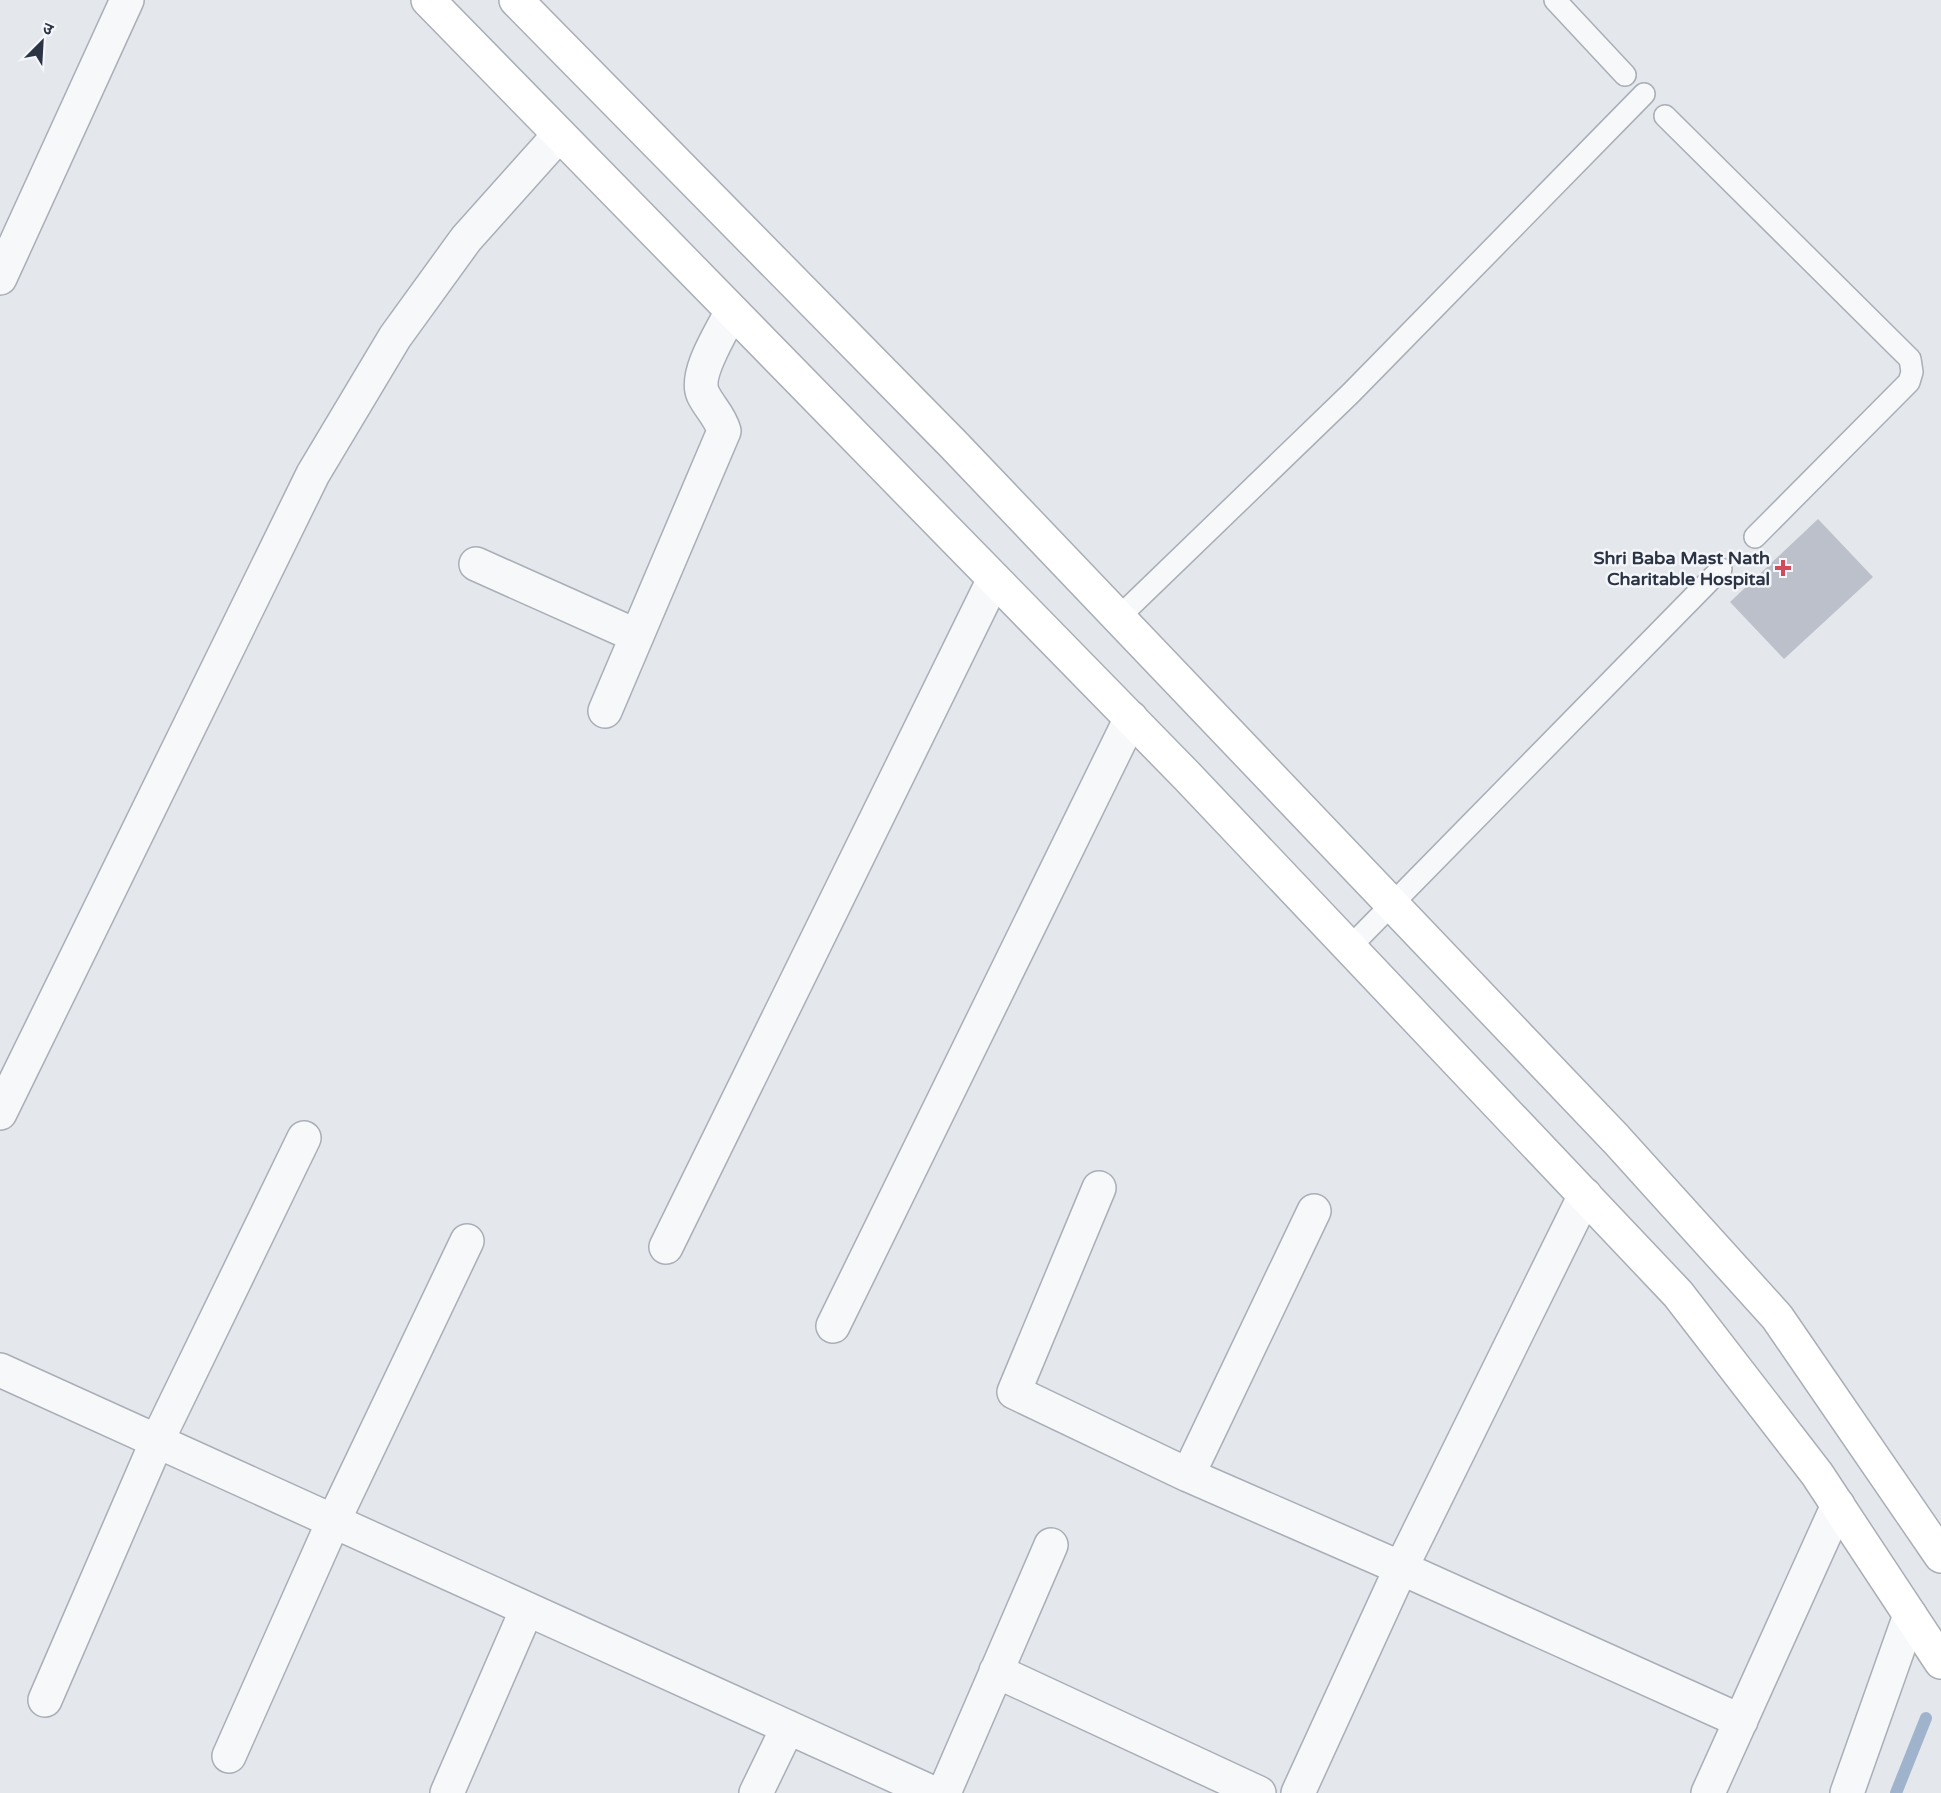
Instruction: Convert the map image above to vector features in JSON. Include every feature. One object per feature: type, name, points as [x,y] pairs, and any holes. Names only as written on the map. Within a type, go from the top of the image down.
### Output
[{"type":"main road","points":[[428,0],[1131,718],[1678,1294],[1817,1474],[1941,1662]]},
{"type":"main road","points":[[516,0],[952,443],[1616,1139],[1777,1317],[1941,1556]]},
{"type":"street","points":[[0,278],[127,0]]},
{"type":"street","points":[[0,1113],[313,474],[395,337],[466,239],[559,135]]},
{"type":"street","points":[[606,711],[723,431],[721,421],[702,393],[699,378],[732,311]]},
{"type":"street","points":[[476,564],[637,636]]},
{"type":"street","points":[[666,1247],[994,579]]},
{"type":"street","points":[[833,1326],[1131,718]]},
{"type":"street","points":[[45,1700],[156,1441],[304,1138]]},
{"type":"street","points":[[1099,1188],[1014,1392],[1188,1475],[1741,1721]]},
{"type":"street","points":[[1298,1793],[1401,1568],[1585,1195]]},
{"type":"street","points":[[1188,1475],[1314,1211]]},
{"type":"street","points":[[229,1756],[333,1522],[467,1241]]},
{"type":"street","points":[[0,1370],[933,1793]]},
{"type":"street","points":[[1708,1793],[1838,1505]]},
{"type":"street","points":[[944,1793],[1051,1545]]},
{"type":"street","points":[[447,1793],[527,1609]]},
{"type":"street","points":[[1847,1793],[1910,1615]]},
{"type":"street","points":[[996,1671],[1259,1793]]},
{"type":"street","points":[[756,1793],[788,1728]]},
{"type":"lane","points":[[1555,0],[1625,75]]},
{"type":"lane","points":[[1118,618],[1351,393],[1644,94]]},
{"type":"lane","points":[[1665,116],[1910,359],[1912,372],[1909,382],[1755,537]]},
{"type":"lane","points":[[1350,948],[1721,569]]},
{"type":"building","points":[[1818,519],[1873,577],[1784,659],[1730,602]]},
{"type":"waterway","points":[[1896,1793],[1926,1718]]},
{"type":"place","name":"Shri Baba Mast Nath Charitable Hospital","points":[[1783,568]]}]
